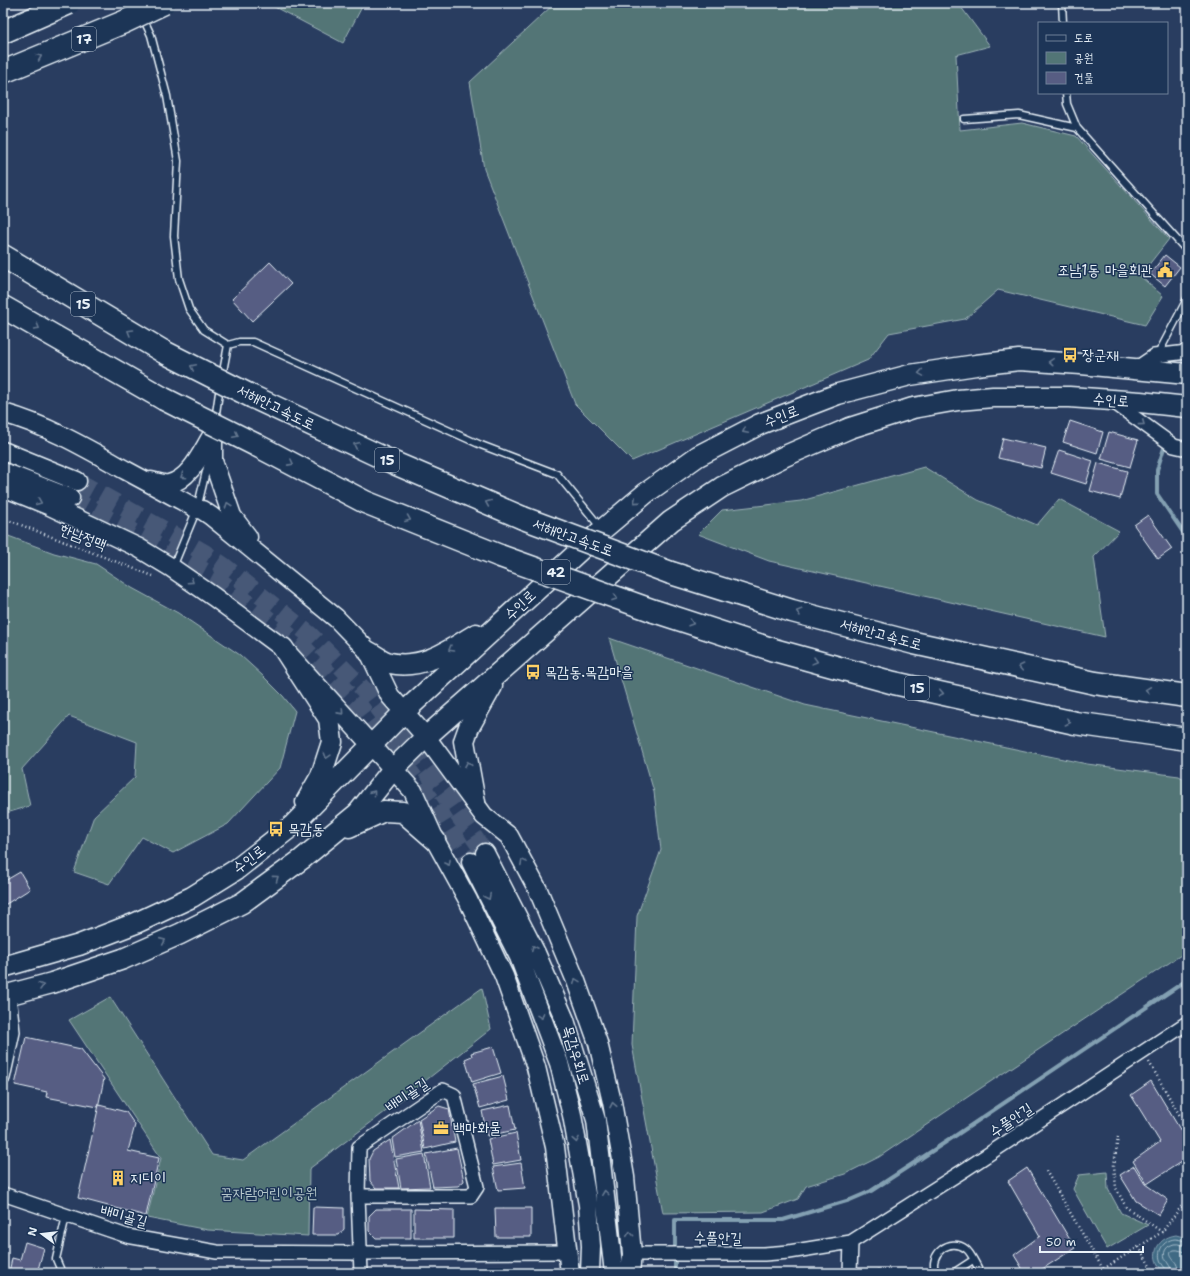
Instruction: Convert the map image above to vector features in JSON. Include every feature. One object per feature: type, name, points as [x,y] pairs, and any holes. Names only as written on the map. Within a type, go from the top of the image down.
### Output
[{"type":"highway","points":[[3,32],[68,3]]},
{"type":"highway","name":"17","points":[[3,72],[124,22],[164,3]]},
{"type":"highway","name":"서해안고속도로","points":[[3,256],[164,352],[253,397],[394,463],[524,518],[671,573],[792,610],[914,643],[1095,683],[1187,696]]},
{"type":"highway","name":"15","points":[[3,307],[164,399],[365,502],[500,556],[654,611],[774,650],[894,683],[1075,723],[1187,739]]},
{"type":"main road","name":"수인로","points":[[3,967],[79,945],[136,923],[192,897],[237,869],[292,826],[404,712],[602,530],[646,493],[698,456],[760,424],[838,394],[910,375],[976,365],[1019,360],[1187,374]]},
{"type":"main road","name":"수인로","points":[[6,995],[52,983],[123,959],[180,934],[242,903],[302,859],[358,813],[393,769],[426,737],[671,521],[722,487],[785,456],[857,426],[913,408],[958,400],[1008,397],[1069,397],[1187,407]]},
{"type":"main road","points":[[3,413],[20,418],[79,444],[197,509],[202,510],[266,560],[336,618],[368,652],[390,696],[426,737],[484,816],[509,836],[538,890],[576,981],[598,1043],[612,1102],[625,1177],[632,1254],[630,1273]]},
{"type":"main road","points":[[141,478],[168,484],[186,475],[193,468],[213,434]]},
{"type":"main road","points":[[213,434],[213,461],[232,516],[266,560]]},
{"type":"main road","points":[[3,451],[77,481]]},
{"type":"main road","points":[[3,472],[70,498]]},
{"type":"main road","points":[[3,488],[50,506],[139,548],[172,568],[214,597],[283,648],[413,791],[435,840],[468,900],[504,976],[536,1067],[555,1147],[570,1273]]},
{"type":"main road","points":[[368,652],[389,663],[412,665],[436,658],[509,615]]},
{"type":"main road","points":[[283,648],[329,719],[332,742],[321,776],[292,826]]},
{"type":"main road","points":[[475,802],[464,741],[469,727],[500,672]]},
{"type":"main road","points":[[330,835],[384,811],[403,812],[435,840]]},
{"type":"main road","name":"목감우회로","points":[[590,1273],[591,1246],[588,1205],[572,1115],[559,1063],[519,957],[478,858],[536,953],[565,1020],[596,1120],[614,1273]]},
{"type":"street","points":[[1135,369],[1154,356],[1187,352]]},
{"type":"street","points":[[1110,400],[1174,446],[1187,449]]},
{"type":"street","points":[[3,1078],[13,1032],[6,995]]},
{"type":"street","name":"수풀안길","points":[[632,1254],[764,1254],[789,1252],[851,1242],[966,1169],[1187,1022]]},
{"type":"street","name":"배미골길","points":[[358,1196],[471,1196],[476,1187],[454,1095],[443,1090],[359,1147],[358,1196],[361,1253]]},
{"type":"street","name":"배미골길","points":[[3,1194],[127,1236],[217,1252],[568,1252]]},
{"type":"street","points":[[850,1273],[851,1242]]},
{"type":"street","points":[[361,1253],[361,1273]]},
{"type":"lane","points":[[136,3],[151,35],[167,96],[178,161],[174,236],[178,279],[189,309],[204,330],[228,345],[239,342],[253,342],[481,445],[557,474],[602,530]]},
{"type":"lane","points":[[1062,3],[1063,22]]},
{"type":"lane","points":[[1066,94],[1067,104],[1077,128],[1187,251]]},
{"type":"lane","points":[[964,119],[1018,115],[1077,128]]},
{"type":"lane","points":[[1157,356],[1187,299]]},
{"type":"lane","points":[[172,568],[197,509],[213,434],[228,345]]},
{"type":"lane","points":[[62,1273],[56,1259],[66,1216]]},
{"type":"lane","points":[[936,1273],[933,1268],[938,1250],[948,1245],[958,1244],[967,1249],[981,1273]]},
{"type":"lane","points":[[953,1273],[973,1260]]},
{"type":"path","name":"한남정맥","points":[[3,518],[156,577]]},
{"type":"path","points":[[1149,1062],[1187,1128]]},
{"type":"path","points":[[1118,1137],[1114,1165],[1116,1188],[1126,1207],[1162,1232]]},
{"type":"path","points":[[1046,1171],[1103,1269]]},
{"type":"path","points":[[1097,1273],[1162,1232],[1187,1199]]},
{"type":"path","points":[[1139,1247],[1154,1273]]},
{"type":"green space","points":[[267,3],[364,3],[343,43]]},
{"type":"green space","points":[[555,3],[958,3],[990,46],[956,55],[960,130],[1022,123],[1076,136],[1169,239],[1140,276],[1163,296],[1145,325],[998,290],[965,319],[889,333],[868,360],[632,461],[575,404],[484,169],[470,82]]},
{"type":"green space","points":[[924,467],[978,500],[1037,525],[1059,499],[1119,531],[1094,557],[1105,637],[769,561],[698,534],[722,510],[801,501]]},
{"type":"green space","points":[[3,534],[54,553],[96,564],[132,588],[178,613],[240,655],[283,696],[295,711],[280,768],[228,824],[173,853],[142,837],[109,884],[74,872],[94,816],[135,777],[137,742],[69,716],[22,769],[30,806],[3,814]]},
{"type":"green space","points":[[609,638],[805,705],[1087,764],[1179,776],[1187,781],[1187,951],[879,1157],[845,1174],[806,1186],[798,1199],[763,1212],[663,1213],[632,1045],[637,916],[661,850],[654,792]]},
{"type":"green space","name":"꿈자람어린이공원","points":[[482,988],[491,1029],[401,1100],[309,1169],[308,1236],[208,1230],[147,1218],[161,1158],[69,1020],[110,997],[212,1155],[243,1160]]},
{"type":"green space","points":[[1107,1172],[1108,1189],[1121,1213],[1148,1225],[1107,1249],[1073,1189],[1079,1175]]},
{"type":"water","points":[[1176,1235],[1187,1238],[1187,1273],[1165,1273],[1157,1262],[1155,1256],[1156,1250],[1163,1240]]},
{"type":"building","name":"조남1동 마을회관","points":[[1165,255],[1180,267],[1165,286],[1150,274]]},
{"type":"building","points":[[270,262],[291,284],[252,321],[232,299]]},
{"type":"building","points":[[1070,421],[1103,432],[1097,453],[1063,442]]},
{"type":"building","points":[[1109,432],[1138,440],[1130,467],[1101,459]]},
{"type":"building","points":[[1003,438],[1046,448],[1041,468],[998,458]]},
{"type":"building","points":[[1059,450],[1093,461],[1086,484],[1051,473]]},
{"type":"building","points":[[1098,463],[1127,471],[1120,499],[1090,491]]},
{"type":"building","points":[[1148,515],[1172,549],[1158,559],[1134,525]]},
{"type":"building","points":[[20,872],[30,889],[3,906],[3,882]]},
{"type":"building","points":[[26,1037],[81,1049],[104,1079],[98,1107],[46,1097],[47,1092],[15,1085]]},
{"type":"building","points":[[493,1047],[501,1073],[472,1082],[465,1059],[472,1056],[471,1053]]},
{"type":"building","points":[[503,1076],[509,1100],[480,1108],[473,1084]]},
{"type":"building","points":[[1151,1081],[1187,1141],[1187,1158],[1147,1184],[1133,1161],[1160,1142],[1131,1095]]},
{"type":"building","name":"지디이","points":[[99,1105],[126,1112],[135,1125],[128,1151],[159,1158],[146,1216],[78,1198]]},
{"type":"building","points":[[510,1105],[515,1130],[487,1136],[482,1111]]},
{"type":"building","points":[[439,1106],[449,1109],[455,1142],[425,1149],[419,1119]]},
{"type":"building","points":[[418,1120],[424,1152],[395,1157],[392,1139]]},
{"type":"building","points":[[516,1133],[521,1160],[493,1165],[488,1139]]},
{"type":"building","points":[[390,1140],[399,1188],[376,1188],[370,1181],[369,1159],[373,1151]]},
{"type":"building","points":[[457,1148],[464,1181],[458,1186],[433,1187],[426,1154]]},
{"type":"building","points":[[424,1154],[430,1187],[401,1188],[396,1159]]},
{"type":"building","points":[[521,1163],[525,1188],[498,1190],[493,1167]]},
{"type":"building","points":[[1134,1166],[1145,1184],[1168,1200],[1159,1215],[1136,1201],[1120,1175]]},
{"type":"building","points":[[1027,1168],[1075,1248],[1036,1273],[1025,1273],[1014,1255],[1040,1236],[1008,1181]]},
{"type":"building","points":[[313,1207],[344,1208],[344,1229],[339,1235],[312,1235]]},
{"type":"building","points":[[495,1208],[531,1208],[531,1237],[496,1237]]},
{"type":"building","points":[[376,1209],[411,1209],[411,1238],[376,1238],[369,1231],[369,1216]]},
{"type":"building","points":[[414,1209],[454,1210],[454,1238],[414,1238]]},
{"type":"building","points":[[25,1242],[44,1248],[37,1273],[9,1273],[12,1258],[20,1260]]},
{"type":"building","points":[[492,1270],[492,1273],[456,1273],[456,1271]]},
{"type":"building","points":[[509,1270],[536,1270],[536,1273],[509,1273]]},
{"type":"building","points":[[817,1270],[821,1273],[793,1273],[793,1271]]},
{"type":"building","points":[[419,1271],[453,1271],[453,1273],[419,1273]]},
{"type":"waterway","points":[[1164,448],[1157,470],[1157,494],[1187,538]]},
{"type":"waterway","points":[[675,1273],[675,1220],[783,1220],[850,1200],[871,1191],[1187,980]]},
{"type":"tunnel","points":[[77,481],[203,552],[225,567],[310,635],[368,694],[443,793],[485,853]]},
{"type":"tunnel","points":[[70,498],[215,577],[301,645],[357,703],[432,801],[471,862]]},
{"type":"place","name":"조남1동 마을회관","points":[[1165,270]]},
{"type":"place","name":"장군재","points":[[1070,355]]},
{"type":"place","name":"목감동.목감마을","points":[[533,672]]},
{"type":"place","name":"목감동","points":[[276,829]]},
{"type":"place","name":"백마화물","points":[[441,1128]]},
{"type":"place","name":"지디이","points":[[118,1178]]}]
